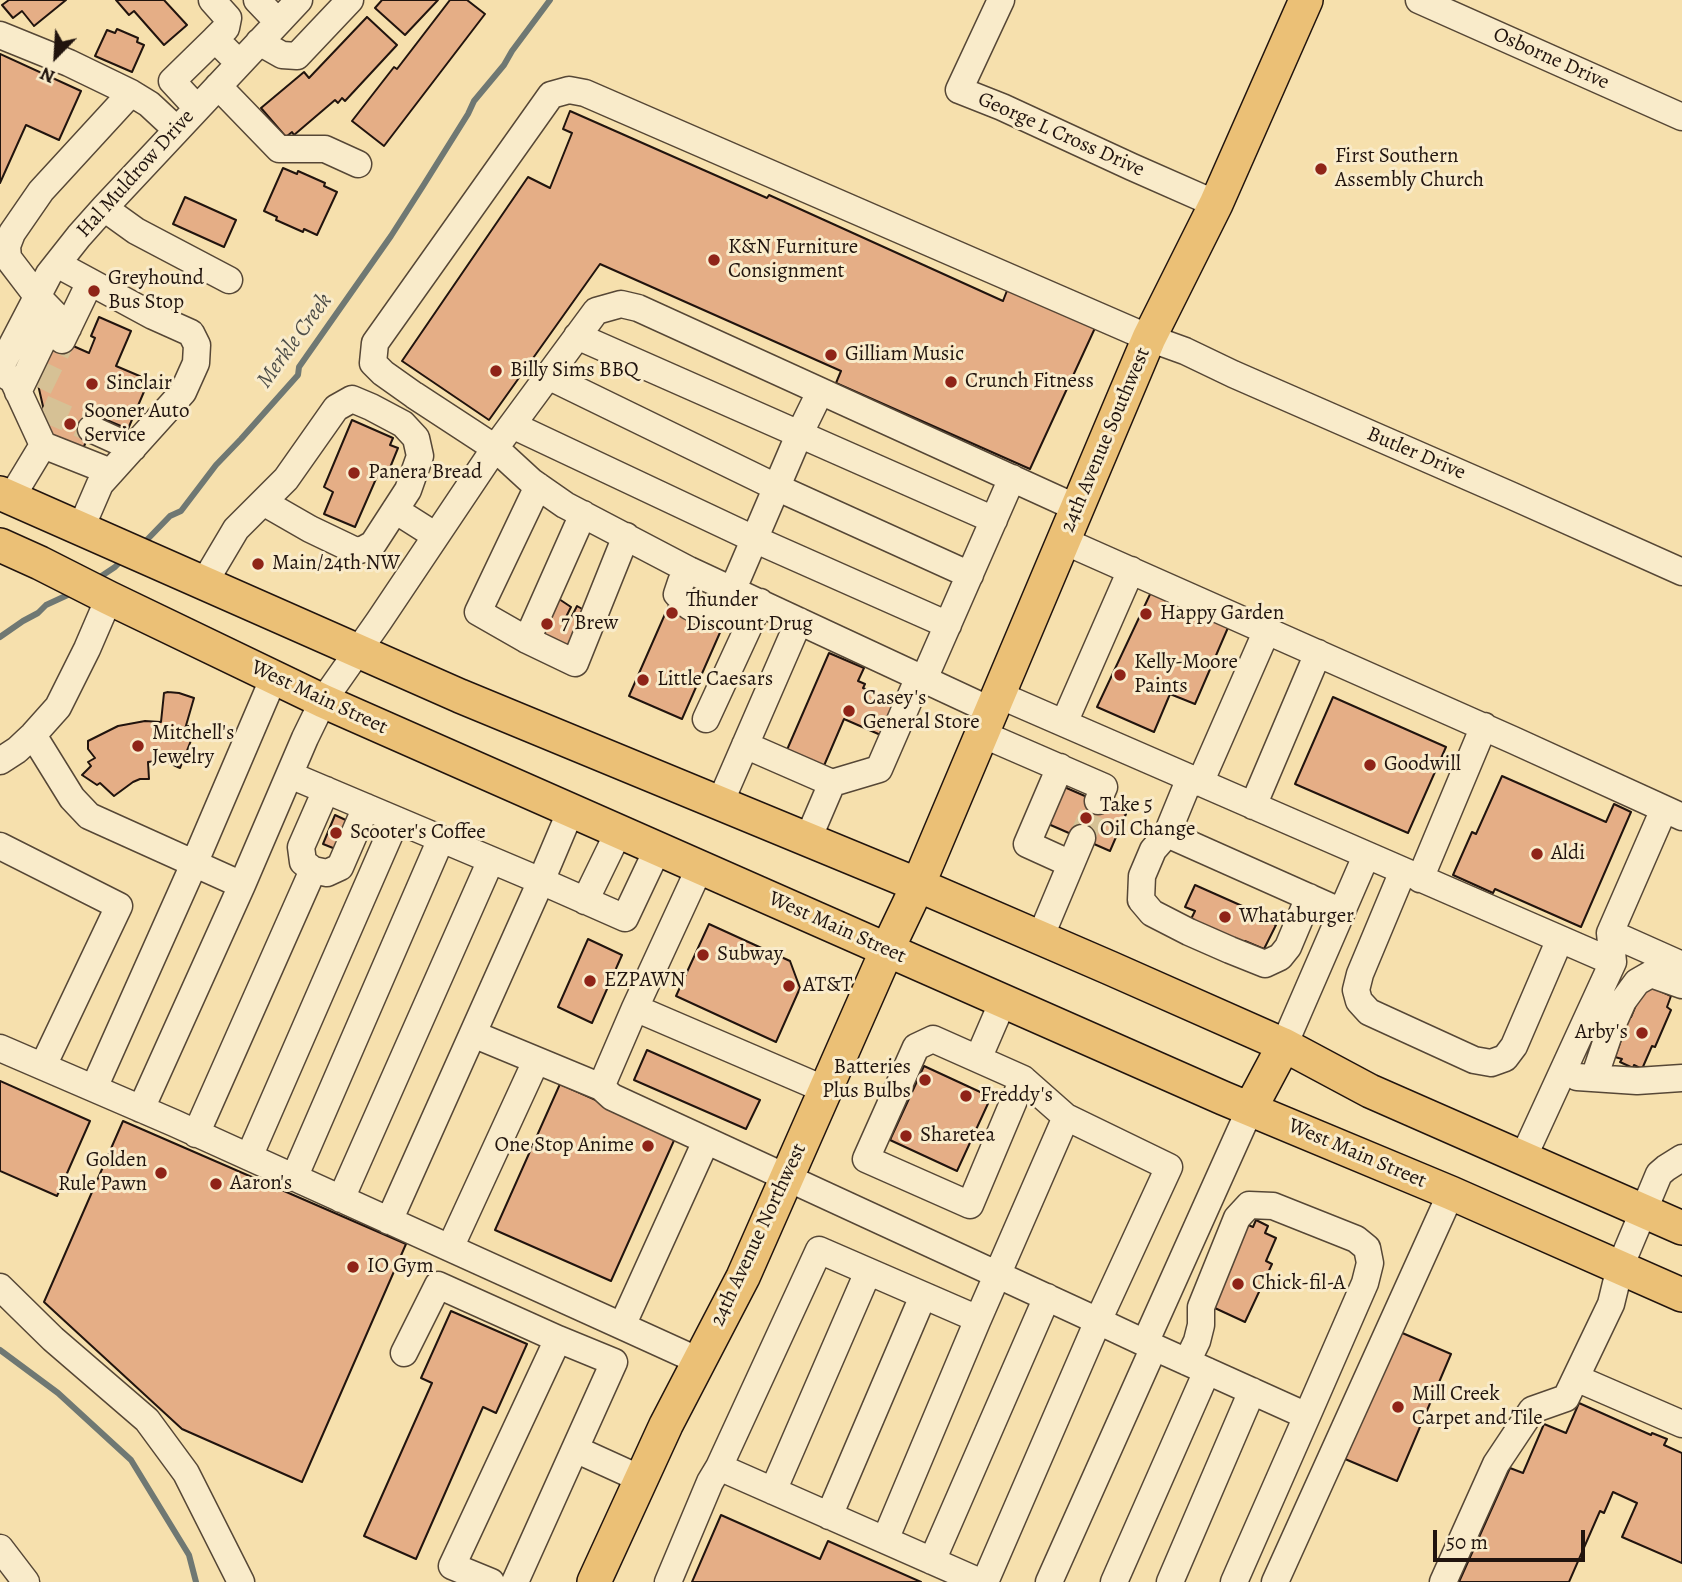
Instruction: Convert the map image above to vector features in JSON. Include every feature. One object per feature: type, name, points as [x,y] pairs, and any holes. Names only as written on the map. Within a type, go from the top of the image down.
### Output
[{"type":"main road","name":"24th Avenue Southwest","points":[[918,885],[1149,338],[1216,204],[1306,0]]},
{"type":"main road","points":[[6,495],[460,696],[1040,938],[1284,1045],[1370,1091],[1682,1228]]},
{"type":"main road","name":"West Main Street","points":[[0,545],[323,701],[1250,1109],[1451,1193],[1682,1295]]},
{"type":"main road","name":"24th Avenue Northwest","points":[[594,1582],[666,1425],[743,1277],[918,885]]},
{"type":"main road","points":[[1250,1109],[1284,1045]]},
{"type":"street","points":[[55,320],[8,258],[7,246],[12,233],[41,191],[140,99],[172,81],[226,28],[228,18],[212,0]]},
{"type":"street","points":[[257,0],[278,22]]},
{"type":"street","name":"Hal Muldrow Drive","points":[[0,370],[55,320],[49,274],[57,264],[104,208],[299,0]]},
{"type":"street","points":[[258,42],[282,55],[297,56],[350,0]]},
{"type":"street","name":"George L Cross Drive","points":[[1002,0],[959,90],[1216,204]]},
{"type":"street","name":"Osborne Drive","points":[[1419,0],[1682,117]]},
{"type":"street","points":[[0,35],[69,63],[140,99],[177,130]]},
{"type":"street","points":[[215,39],[239,63]]},
{"type":"street","points":[[172,81],[197,108]]},
{"type":"street","points":[[218,86],[279,149],[325,149],[358,163]]},
{"type":"street","name":"Butler Drive","points":[[495,448],[383,373],[373,363],[375,344],[551,95],[569,90],[585,93],[1149,338],[1185,351],[1682,572]]},
{"type":"street","points":[[104,208],[136,231],[229,280]]},
{"type":"street","points":[[57,264],[191,334],[197,345],[196,363],[183,392],[100,484],[81,528]]},
{"type":"street","points":[[43,445],[32,400],[55,320],[90,282]]},
{"type":"street","points":[[141,1109],[323,701],[495,448],[596,311],[621,304],[638,308],[1077,508]]},
{"type":"street","points":[[577,336],[994,520]]},
{"type":"street","points":[[0,370],[32,400]]},
{"type":"street","points":[[548,376],[776,487],[970,575]]},
{"type":"street","points":[[733,589],[820,392]]},
{"type":"street","points":[[204,583],[236,529],[263,502],[286,479],[337,408],[352,399],[403,425],[416,438],[420,457],[408,491],[373,544],[364,549],[356,551],[263,502]]},
{"type":"street","points":[[512,425],[754,539],[948,625]]},
{"type":"street","points":[[91,429],[133,448]]},
{"type":"street","points":[[43,445],[111,472]]},
{"type":"street","points":[[6,495],[43,445]]},
{"type":"street","points":[[495,448],[538,486],[565,505],[689,570],[991,713],[1064,723],[1612,962]]},
{"type":"street","points":[[746,745],[832,783],[879,769],[948,625],[1012,478]]},
{"type":"street","points":[[538,486],[478,612],[527,640],[575,663],[626,536]]},
{"type":"street","points":[[395,510],[436,536]]},
{"type":"street","points":[[527,640],[583,514]]},
{"type":"street","points":[[1063,541],[1484,726],[1673,813],[1610,933],[1612,962],[1523,1158]]},
{"type":"street","points":[[1064,723],[1131,570]]},
{"type":"street","points":[[0,761],[33,735],[58,706],[87,649],[104,595]]},
{"type":"street","points":[[706,719],[760,602]]},
{"type":"street","points":[[720,803],[799,621]]},
{"type":"street","points":[[1266,631],[1195,780],[1167,834],[1153,850],[1142,876],[1141,900],[1152,913],[1265,964],[1280,957],[1288,947],[1309,897]]},
{"type":"street","points":[[1253,806],[1318,653]]},
{"type":"street","points":[[94,1088],[274,677]]},
{"type":"street","points":[[991,713],[1021,752],[1104,787],[1098,801]]},
{"type":"street","points":[[1484,726],[1360,974],[1356,990],[1359,1001],[1369,1012],[1474,1060],[1491,1063],[1505,1058],[1514,1046],[1560,939]]},
{"type":"street","points":[[33,735],[72,798],[89,816],[242,885]]},
{"type":"street","points":[[1060,767],[1027,844],[1071,864]]},
{"type":"street","points":[[290,775],[625,918],[658,848]]},
{"type":"street","points":[[808,839],[832,783]]},
{"type":"street","points":[[326,790],[301,847],[303,862],[313,870],[327,873],[340,867],[366,807]]},
{"type":"street","points":[[389,1221],[571,810]]},
{"type":"street","points":[[249,1157],[396,820]]},
{"type":"street","points":[[585,901],[619,831]]},
{"type":"street","points":[[1167,834],[1342,912]]},
{"type":"street","points":[[1040,938],[1082,838]]},
{"type":"street","points":[[294,1178],[441,839]]},
{"type":"street","points":[[0,846],[119,906],[43,1066]]},
{"type":"street","points":[[1284,1045],[1366,856]]},
{"type":"street","points":[[341,1199],[491,860]]},
{"type":"street","points":[[601,1087],[700,867]]},
{"type":"street","points":[[196,1133],[313,870]]},
{"type":"street","points":[[1610,933],[1682,965]]},
{"type":"street","points":[[1594,1078],[1623,1001],[1637,982],[1651,974],[1682,985]]},
{"type":"street","points":[[978,1059],[1003,1001]]},
{"type":"street","points":[[635,1008],[825,1090]]},
{"type":"street","points":[[472,1034],[601,1087],[612,1097],[1149,1345],[1252,1391],[1310,1409]]},
{"type":"street","points":[[985,1582],[1098,1321],[1169,1167],[1066,1117],[1023,1079],[933,1039],[916,1047],[866,1159],[970,1205],[1023,1079]]},
{"type":"street","points":[[0,1048],[196,1133],[699,1361]]},
{"type":"street","points":[[450,1248],[536,1060]]},
{"type":"street","points":[[1561,1076],[1637,1081],[1681,1077]]},
{"type":"street","points":[[1049,1582],[1250,1109]]},
{"type":"street","points":[[886,1541],[1066,1117]]},
{"type":"street","points":[[622,1326],[706,1141]]},
{"type":"street","points":[[1443,1582],[1496,1464],[1532,1410],[1566,1398],[1611,1304],[1620,1267],[1659,1174],[1682,1158]]},
{"type":"street","points":[[1275,1582],[1451,1193]]},
{"type":"street","points":[[1114,1582],[1197,1366],[1201,1307],[1237,1218],[1249,1205],[1273,1206],[1356,1240],[1367,1248],[1370,1263],[1365,1283],[1234,1582]]},
{"type":"street","points":[[668,1582],[710,1482],[819,1250],[978,1319]]},
{"type":"street","points":[[773,1491],[868,1272]]},
{"type":"street","points":[[404,1353],[438,1285],[614,1362],[515,1582]]},
{"type":"street","points":[[0,1287],[53,1339],[147,1420],[186,1473],[241,1582]]},
{"type":"street","points":[[829,1516],[923,1296]]},
{"type":"street","points":[[932,1561],[1047,1297]]},
{"type":"street","points":[[491,1582],[452,1566],[558,1339]]},
{"type":"street","points":[[1576,1378],[1682,1424]]},
{"type":"street","points":[[1170,1582],[1252,1391]]},
{"type":"street","points":[[575,1449],[641,1479]]},
{"type":"street","points":[[719,1467],[979,1582]]},
{"type":"street","points":[[1257,1530],[1291,1545]]},
{"type":"street","points":[[0,1548],[26,1582]]},
{"type":"building","points":[[9,0],[66,0],[34,26],[22,11],[13,18],[2,5]]},
{"type":"building","points":[[116,0],[164,0],[187,25],[164,45],[134,11],[129,15]]},
{"type":"building","points":[[382,0],[438,0],[405,35],[375,8]]},
{"type":"building","points":[[450,0],[467,0],[485,14],[384,146],[352,121],[394,67],[397,69]]},
{"type":"building","points":[[367,17],[397,45],[345,101],[342,98],[338,103],[335,100],[294,135],[292,132],[286,137],[261,108],[304,72],[309,78]]},
{"type":"building","points":[[117,29],[138,38],[137,42],[144,45],[132,72],[95,56],[107,30],[115,33]]},
{"type":"building","points":[[0,54],[81,91],[59,140],[26,125],[0,183]]},
{"type":"building","points":[[570,111],[767,198],[769,195],[1003,301],[1008,288],[1095,328],[1030,469],[836,383],[841,371],[600,264],[489,420],[402,361],[528,177],[550,188],[572,133],[563,129]]},
{"type":"building","points":[[283,168],[297,174],[298,171],[325,183],[324,186],[337,192],[317,235],[276,220],[277,217],[264,211]]},
{"type":"building","points":[[185,197],[236,220],[224,247],[173,224]]},
{"type":"building","name":"Sinclair","points":[[99,317],[131,331],[116,366],[149,380],[128,429],[97,416],[82,451],[50,437],[34,367],[62,341],[89,353],[95,338],[91,336]]},
{"type":"building","name":"Panera Bread","points":[[352,420],[393,438],[390,445],[398,448],[387,475],[379,472],[355,527],[324,514],[333,492],[324,487]]},
{"type":"building","points":[[1153,588],[1230,623],[1195,704],[1170,694],[1154,732],[1097,707]]},
{"type":"building","name":"7 Brew","points":[[559,599],[571,607],[563,623],[567,626],[577,606],[584,610],[569,647],[526,628],[537,603],[554,611]]},
{"type":"building","points":[[669,605],[722,628],[682,719],[629,696]]},
{"type":"building","name":"Casey's General Store","points":[[829,653],[864,668],[858,681],[865,684],[863,688],[897,703],[883,736],[844,719],[820,775],[783,759]]},
{"type":"building","name":"Mitchell's Jewelry","points":[[164,693],[194,698],[185,729],[191,727],[194,733],[180,768],[169,763],[148,762],[149,779],[133,782],[114,796],[100,783],[97,785],[82,775],[91,766],[88,762],[95,758],[88,749],[88,741],[118,726],[145,721],[161,722]]},
{"type":"building","name":"Goodwill","points":[[1333,697],[1446,747],[1408,833],[1295,784]]},
{"type":"building","name":"Aldi","points":[[1502,776],[1606,822],[1614,804],[1631,812],[1581,927],[1495,889],[1493,893],[1453,875],[1472,832],[1476,834]]},
{"type":"building","name":"Take 5 Oil Change","points":[[1062,786],[1126,814],[1110,851],[1046,823]]},
{"type":"building","name":"Scooter's Coffee","points":[[335,815],[350,822],[338,850],[323,844]]},
{"type":"building","name":"Whataburger","points":[[1195,885],[1249,909],[1248,913],[1276,925],[1264,949],[1245,941],[1244,945],[1190,921],[1195,911],[1185,907]]},
{"type":"building","points":[[709,924],[790,961],[800,988],[776,1042],[676,996]]},
{"type":"building","name":"EZPAWN","points":[[588,939],[622,955],[592,1023],[558,1007]]},
{"type":"building","name":"Arby's","points":[[1647,985],[1671,996],[1667,1007],[1671,1010],[1642,1069],[1634,1065],[1633,1068],[1615,1057],[1626,1026],[1626,1015],[1631,1017]]},
{"type":"building","points":[[647,1050],[760,1100],[746,1129],[634,1080]]},
{"type":"building","points":[[924,1066],[991,1097],[957,1171],[890,1140]]},
{"type":"building","points":[[0,1081],[90,1121],[57,1196],[0,1171]]},
{"type":"building","points":[[560,1084],[676,1136],[611,1281],[495,1230]]},
{"type":"building","points":[[123,1121],[406,1244],[302,1482],[182,1429],[44,1302]]},
{"type":"building","name":"Chick-fil-A","points":[[1256,1220],[1268,1226],[1265,1233],[1276,1238],[1266,1261],[1272,1264],[1245,1322],[1204,1303],[1241,1222],[1253,1227]]},
{"type":"building","points":[[451,1311],[527,1344],[496,1413],[483,1407],[416,1559],[364,1536],[432,1383],[421,1378]]},
{"type":"building","name":"Mill Creek Carpet and Tile","points":[[1400,1332],[1451,1354],[1397,1481],[1345,1459]]},
{"type":"building","points":[[1579,1403],[1651,1435],[1652,1433],[1667,1439],[1664,1445],[1682,1453],[1682,1563],[1622,1537],[1637,1503],[1613,1492],[1604,1513],[1600,1511],[1569,1582],[1459,1582],[1510,1468],[1523,1473],[1544,1424],[1566,1433]]},
{"type":"building","points":[[721,1515],[820,1559],[828,1541],[921,1582],[692,1582]]},
{"type":"waterway","name":"Merkle Creek","points":[[141,546],[170,516],[181,511],[216,465],[298,375],[299,367],[391,236],[474,101],[504,65],[550,0]]},
{"type":"waterway","name":"Merkle Creek","points":[[97,579],[124,558]]},
{"type":"waterway","name":"Merkle Creek","points":[[0,637],[46,605],[72,593]]},
{"type":"waterway","points":[[0,1350],[58,1393],[131,1460],[189,1555],[196,1582]]},
{"type":"tunnel","points":[[39,388],[62,341]]},
{"type":"tunnel","points":[[43,408],[91,429]]},
{"type":"tunnel","points":[[1082,838],[1098,801]]},
{"type":"place","name":"First Southern Assembly Church","points":[[1321,169]]},
{"type":"place","name":"K&N Furniture Consignment","points":[[714,260]]},
{"type":"place","name":"Greyhound Bus Stop","points":[[94,291]]},
{"type":"place","name":"Gilliam Music","points":[[831,355]]},
{"type":"place","name":"Billy Sims BBQ","points":[[496,371]]},
{"type":"place","name":"Crunch Fitness","points":[[951,382]]},
{"type":"place","name":"Sinclair","points":[[92,384]]},
{"type":"place","name":"Sooner Auto Service","points":[[70,424]]},
{"type":"place","name":"Panera Bread","points":[[354,473]]},
{"type":"place","name":"Main/24th NW","points":[[258,564]]},
{"type":"place","name":"Thunder Discount Drug","points":[[672,613]]},
{"type":"place","name":"Happy Garden","points":[[1146,614]]},
{"type":"place","name":"7 Brew","points":[[547,624]]},
{"type":"place","name":"Kelly-Moore Paints","points":[[1120,675]]},
{"type":"place","name":"Little Caesars","points":[[643,680]]},
{"type":"place","name":"Casey's General Store","points":[[849,711]]},
{"type":"place","name":"Mitchell's Jewelry","points":[[138,746]]},
{"type":"place","name":"Goodwill","points":[[1370,765]]},
{"type":"place","name":"Take 5 Oil Change","points":[[1086,818]]},
{"type":"place","name":"Scooter's Coffee","points":[[336,833]]},
{"type":"place","name":"Aldi","points":[[1537,854]]},
{"type":"place","name":"Whataburger","points":[[1225,917]]},
{"type":"place","name":"Subway","points":[[703,955]]},
{"type":"place","name":"EZPAWN","points":[[590,981]]},
{"type":"place","name":"AT&T","points":[[789,986]]},
{"type":"place","name":"Arby's","points":[[1642,1033]]},
{"type":"place","name":"Batteries Plus Bulbs","points":[[925,1080]]},
{"type":"place","name":"Freddy's","points":[[966,1096]]},
{"type":"place","name":"Sharetea","points":[[906,1136]]},
{"type":"place","name":"One Stop Anime","points":[[648,1146]]},
{"type":"place","name":"Golden Rule Pawn","points":[[161,1173]]},
{"type":"place","name":"Aaron's","points":[[216,1184]]},
{"type":"place","name":"IO Gym","points":[[353,1267]]},
{"type":"place","name":"Chick-fil-A","points":[[1238,1284]]},
{"type":"place","name":"Mill Creek Carpet and Tile","points":[[1398,1407]]}]
